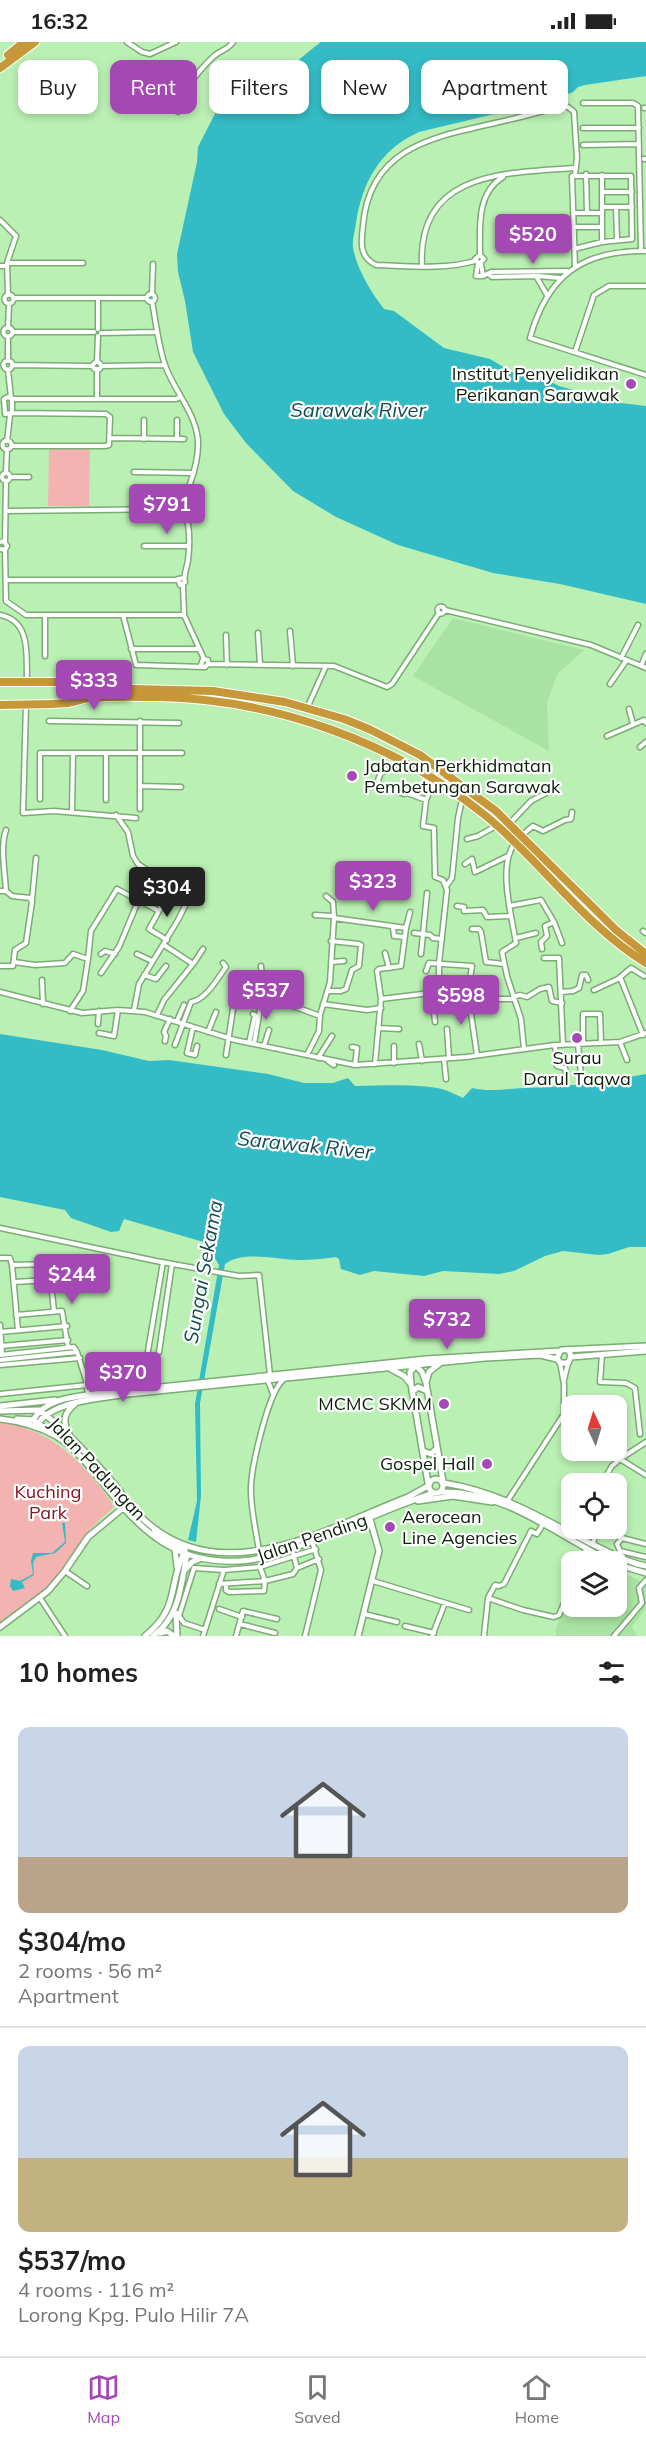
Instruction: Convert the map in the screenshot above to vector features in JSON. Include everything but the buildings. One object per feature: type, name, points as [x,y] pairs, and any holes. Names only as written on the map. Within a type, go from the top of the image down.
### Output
[{"type":"highway","points":[[0,62],[23,42]]},
{"type":"highway","points":[[0,68],[35,42]]},
{"type":"highway","points":[[0,682],[66,682],[95,688],[190,688],[248,695],[344,719],[420,755],[467,789],[509,823],[616,930],[646,954]]},
{"type":"highway","points":[[0,705],[69,703],[87,698],[160,697],[212,700],[316,725],[372,747],[403,761],[434,780],[497,826],[611,939],[646,963]]},
{"type":"highway","points":[[372,747],[379,740],[377,733]]},
{"type":"main road","points":[[36,1421],[45,1414],[88,1395],[443,1362],[540,1355],[559,1361],[569,1357],[646,1346]]},
{"type":"main road","points":[[269,1378],[283,1380],[295,1376],[381,1364],[453,1358],[560,1351],[569,1357],[646,1351]]},
{"type":"main road","points":[[559,1361],[560,1351]]},
{"type":"main road","points":[[453,1358],[423,1361],[411,1372],[412,1392],[428,1485],[434,1493],[477,1495],[518,1510],[590,1551]]},
{"type":"main road","points":[[426,1383],[429,1372],[443,1362]]},
{"type":"main road","points":[[381,1364],[409,1363],[416,1365],[423,1372],[445,1487],[440,1492]]},
{"type":"main road","points":[[390,1368],[404,1376],[411,1384]]},
{"type":"main road","points":[[36,1421],[39,1410],[47,1404],[194,1385]]},
{"type":"main road","points":[[412,1392],[418,1387],[427,1391]]},
{"type":"main road","points":[[0,1406],[75,1401]]},
{"type":"main road","points":[[71,1437],[64,1421],[66,1413],[75,1401]]},
{"type":"main road","name":"Jalan Padungan","points":[[0,1411],[39,1410],[45,1414],[71,1437],[138,1514],[154,1529],[186,1551]]},
{"type":"main road","points":[[2,1419],[36,1421],[57,1437]]},
{"type":"main road","name":"Jalan Padungan","points":[[2,1419],[57,1437],[94,1472],[123,1509],[146,1533],[175,1549],[186,1551]]},
{"type":"main road","points":[[423,1450],[431,1454],[437,1449]]},
{"type":"main road","points":[[428,1485],[434,1480],[486,1492],[508,1500],[611,1551]]},
{"type":"main road","name":"Jalan Pending","points":[[186,1551],[197,1549],[231,1554],[259,1552],[309,1537],[408,1497],[428,1485]]},
{"type":"main road","points":[[0,1627],[40,1598],[65,1571],[88,1537],[123,1509],[125,1505],[120,1499],[120,1491]]},
{"type":"main road","name":"Jalan Pending","points":[[186,1551],[203,1558],[242,1561],[267,1557],[434,1493]]},
{"type":"main road","points":[[410,1502],[453,1496],[496,1503]]},
{"type":"main road","points":[[358,1636],[373,1581],[379,1548],[370,1519]]},
{"type":"main road","points":[[175,1549],[181,1574]]},
{"type":"main road","points":[[176,1636],[177,1605],[186,1551]]},
{"type":"main road","points":[[145,1636],[164,1622],[181,1574],[189,1564],[203,1558]]},
{"type":"main road","points":[[627,1558],[646,1566]]},
{"type":"main road","points":[[627,1567],[646,1573]]},
{"type":"main road","points":[[153,1636],[177,1605]]},
{"type":"main road","points":[[164,1622],[176,1636]]},
{"type":"main road","points":[[153,1636],[167,1631],[176,1636]]},
{"type":"street","points":[[127,42],[142,52],[150,54],[176,42]]},
{"type":"street","points":[[197,74],[217,53],[230,47],[233,42]]},
{"type":"street","points":[[583,103],[637,104],[640,222],[643,231],[643,251],[606,254],[568,271],[547,295],[534,321],[530,338],[646,375]]},
{"type":"street","points":[[478,263],[457,266],[422,266],[376,265],[367,261],[363,253],[363,216],[368,200],[380,177],[399,156],[430,138],[562,106],[574,112],[577,158],[574,168],[575,175],[572,176],[575,267]]},
{"type":"street","points":[[583,128],[639,128]]},
{"type":"street","points":[[583,145],[639,144]]},
{"type":"street","points":[[422,266],[424,231],[435,207],[457,189],[471,183],[507,175],[574,168]]},
{"type":"street","points":[[586,174],[587,213]]},
{"type":"street","points":[[602,174],[602,242]]},
{"type":"street","points":[[507,175],[497,181],[484,199],[480,255],[476,257],[478,263],[486,275],[492,277],[561,278]]},
{"type":"street","points":[[574,249],[602,242],[632,239],[630,175],[575,175]]},
{"type":"street","points":[[640,176],[646,176]]},
{"type":"street","points":[[632,186],[640,186]]},
{"type":"street","points":[[602,192],[632,192]]},
{"type":"street","points":[[640,193],[646,193]]},
{"type":"street","points":[[602,207],[632,207]]},
{"type":"street","points":[[616,207],[617,240]]},
{"type":"street","points":[[640,213],[646,212]]},
{"type":"street","points":[[573,213],[602,213]]},
{"type":"street","points":[[0,220],[16,236],[7,264],[8,295]]},
{"type":"street","points":[[632,222],[640,222]]},
{"type":"street","points":[[574,228],[602,227]]},
{"type":"street","points":[[0,266],[83,263]]},
{"type":"street","points":[[478,263],[476,276],[492,272],[568,271]]},
{"type":"street","points":[[6,511],[179,508],[184,505],[194,473],[198,438],[194,421],[165,365],[156,332],[152,301],[154,297],[152,294],[153,264]]},
{"type":"street","points":[[530,270],[530,277]]},
{"type":"street","points":[[536,276],[547,295]]},
{"type":"street","points":[[574,352],[594,295],[609,286],[646,286]]},
{"type":"street","points":[[147,298],[152,294]]},
{"type":"street","points":[[8,295],[13,298],[147,298],[152,301]]},
{"type":"street","points":[[8,295],[2,300],[9,304]]},
{"type":"street","points":[[8,328],[9,304],[13,298]]},
{"type":"street","points":[[97,399],[98,298]]},
{"type":"street","points":[[8,328],[13,332],[156,332]]},
{"type":"street","points":[[8,328],[2,332],[8,337]]},
{"type":"street","points":[[13,332],[8,337],[8,361],[12,365],[165,365]]},
{"type":"street","points":[[8,361],[2,365],[8,370]]},
{"type":"street","points":[[12,365],[8,370],[6,399],[7,441],[12,446]]},
{"type":"street","points":[[6,399],[176,399],[180,397]]},
{"type":"street","points":[[6,399],[6,414]]},
{"type":"street","points":[[6,414],[106,414],[110,417],[109,445],[12,446],[7,450],[6,511],[2,542],[7,546],[2,549],[8,604],[26,615],[184,615]]},
{"type":"street","points":[[144,420],[144,439]]},
{"type":"street","points":[[177,420],[177,439]]},
{"type":"street","points":[[110,438],[184,439]]},
{"type":"street","points":[[7,441],[1,445],[7,450]]},
{"type":"street","points":[[134,472],[194,473]]},
{"type":"street","points":[[5,477],[29,477]]},
{"type":"street","points":[[184,505],[187,507],[185,512],[189,546],[183,585],[184,615],[208,664]]},
{"type":"street","points":[[179,508],[185,512]]},
{"type":"street","points":[[144,546],[189,546]]},
{"type":"street","points":[[6,580],[178,580],[184,578]]},
{"type":"street","points":[[178,580],[179,584],[183,585]]},
{"type":"street","points":[[123,615],[136,665],[334,666],[387,687],[392,684],[439,613],[442,614],[445,610],[591,645],[646,668]]},
{"type":"street","points":[[0,615],[15,621],[22,629],[26,639],[27,682]]},
{"type":"street","points":[[45,615],[45,656]]},
{"type":"street","points":[[621,658],[638,625]]},
{"type":"street","points":[[290,631],[293,666]]},
{"type":"street","points":[[258,633],[260,665]]},
{"type":"street","points":[[226,635],[227,665]]},
{"type":"street","points":[[131,649],[199,649]]},
{"type":"street","points":[[640,666],[646,654]]},
{"type":"street","points":[[201,665],[204,659]]},
{"type":"street","points":[[610,684],[626,661]]},
{"type":"street","points":[[307,708],[326,666]]},
{"type":"street","points":[[26,704],[23,813],[72,812],[136,818]]},
{"type":"street","points":[[629,709],[633,724]]},
{"type":"street","points":[[607,736],[644,720],[646,723]]},
{"type":"street","points":[[49,721],[179,723]]},
{"type":"street","points":[[140,721],[140,808]]},
{"type":"street","points":[[640,747],[646,742]]},
{"type":"street","points":[[40,799],[40,753],[182,753]]},
{"type":"street","points":[[72,812],[73,753]]},
{"type":"street","points":[[106,753],[106,800]]},
{"type":"street","points":[[403,761],[381,773],[378,780],[380,785],[426,800]]},
{"type":"street","points":[[434,780],[426,800],[423,826],[434,828],[435,877],[442,880],[446,886]]},
{"type":"street","points":[[140,786],[181,787]]},
{"type":"street","points":[[509,823],[531,801],[556,788]]},
{"type":"street","points":[[438,992],[446,886],[452,878],[462,799]]},
{"type":"street","points":[[522,835],[533,826],[543,831],[571,819],[572,812]]},
{"type":"street","points":[[116,815],[128,832],[133,856],[138,864],[166,879],[189,898],[138,987],[134,1010]]},
{"type":"street","points":[[467,839],[497,826]]},
{"type":"street","points":[[6,830],[4,859],[6,891]]},
{"type":"street","points":[[515,842],[509,855],[509,906],[516,945],[503,950],[504,964],[521,1019],[524,1049]]},
{"type":"street","points":[[465,864],[472,859],[476,872],[509,855]]},
{"type":"street","points":[[0,966],[11,967],[16,949],[26,943],[36,858]]},
{"type":"street","points":[[167,940],[149,929],[173,887]]},
{"type":"street","points":[[70,1011],[83,991],[91,931],[103,915],[116,890],[139,899],[159,911]]},
{"type":"street","points":[[0,891],[32,900]]},
{"type":"street","points":[[421,954],[427,893]]},
{"type":"street","points":[[307,1055],[319,1031],[320,1016],[328,991],[333,902],[326,896]]},
{"type":"street","points":[[101,973],[115,954],[139,899]]},
{"type":"street","points":[[509,906],[541,900],[554,922],[562,943]]},
{"type":"street","points":[[457,906],[463,906],[464,911],[483,910],[487,917],[511,916]]},
{"type":"street","points":[[375,1064],[381,1008],[377,971],[401,966],[405,928],[410,912]]},
{"type":"street","points":[[315,915],[405,928]]},
{"type":"street","points":[[542,949],[541,942],[547,936],[545,926],[554,922]]},
{"type":"street","points":[[393,927],[394,936],[404,937]]},
{"type":"street","points":[[472,929],[479,929],[481,932],[486,962],[504,964]]},
{"type":"street","points":[[414,933],[442,939]]},
{"type":"street","points":[[516,938],[536,933]]},
{"type":"street","points":[[328,991],[346,989],[353,969],[359,966],[361,945],[332,941]]},
{"type":"street","points":[[164,945],[193,964]]},
{"type":"street","points":[[157,1015],[164,1000],[178,986],[203,949]]},
{"type":"street","points":[[101,954],[105,951],[115,954]]},
{"type":"street","points":[[385,953],[389,968]]},
{"type":"street","points":[[14,962],[65,963],[73,954],[88,958]]},
{"type":"street","points":[[137,954],[152,961]]},
{"type":"street","points":[[544,958],[559,958],[563,1045]]},
{"type":"street","points":[[331,962],[344,961]]},
{"type":"street","points":[[175,1046],[191,1002],[198,1001],[207,992],[226,967],[223,963]]},
{"type":"street","points":[[594,990],[620,977],[631,968],[645,977],[646,963]]},
{"type":"street","points":[[426,972],[427,964],[472,966],[468,993],[477,1055]]},
{"type":"street","points":[[144,975],[156,979],[166,966]]},
{"type":"street","points":[[252,1043],[262,995],[261,966]]},
{"type":"street","points":[[561,992],[573,991],[579,987],[582,975],[586,975],[588,980]]},
{"type":"street","points":[[0,992],[82,1013],[134,1010],[229,1038],[355,1065],[446,1059],[555,1045],[620,1042],[645,1034],[620,977]]},
{"type":"street","points":[[42,980],[42,1004]]},
{"type":"street","points":[[496,999],[514,998],[520,995],[527,997],[540,989],[549,987],[552,1001],[562,1003]]},
{"type":"street","points":[[381,999],[438,992],[468,993]]},
{"type":"street","points":[[432,993],[435,1022]]},
{"type":"street","points":[[262,995],[320,1016]]},
{"type":"street","points":[[323,1004],[367,1010],[381,1008]]},
{"type":"street","points":[[177,1021],[183,1005]]},
{"type":"street","points":[[226,1055],[233,1009]]},
{"type":"street","points":[[99,1033],[114,1036],[118,1010]]},
{"type":"street","points":[[98,1024],[99,1011]]},
{"type":"street","points":[[208,1032],[216,1012]]},
{"type":"street","points":[[252,1043],[255,1015],[253,1014]]},
{"type":"street","points":[[581,1075],[583,1014],[600,1014],[601,1043]]},
{"type":"street","points":[[165,1041],[164,1032],[170,1019]]},
{"type":"street","points":[[194,1027],[187,1053],[195,1054],[197,1046]]},
{"type":"street","points":[[378,1028],[399,1029]]},
{"type":"street","points":[[446,1079],[447,1029]]},
{"type":"street","points":[[264,1046],[269,1030]]},
{"type":"street","points":[[318,1058],[332,1036]]},
{"type":"street","points":[[620,1042],[627,1060]]},
{"type":"street","points":[[419,1044],[422,1060]]},
{"type":"street","points":[[555,1045],[557,1066],[565,1068],[566,1073]]},
{"type":"street","points":[[394,1046],[394,1063]]},
{"type":"street","points":[[352,1047],[357,1048],[355,1065]]},
{"type":"street","points":[[328,1060],[334,1065]]},
{"type":"street","points":[[0,1228],[172,1264],[246,1276],[259,1275],[269,1378],[273,1395]]},
{"type":"street","points":[[0,1258],[10,1258],[12,1265],[18,1330]]},
{"type":"street","points":[[148,1351],[163,1262]]},
{"type":"street","points":[[12,1265],[48,1263],[54,1311]]},
{"type":"street","points":[[159,1352],[172,1264]]},
{"type":"street","points":[[14,1282],[50,1280]]},
{"type":"street","points":[[16,1314],[63,1311],[68,1347]]},
{"type":"street","points":[[0,1325],[1,1355],[75,1347],[80,1358],[88,1395]]},
{"type":"street","points":[[0,1332],[66,1326]]},
{"type":"street","points":[[2,1346],[68,1340]]},
{"type":"street","points":[[0,1360],[77,1352]]},
{"type":"street","points":[[602,1353],[600,1382],[626,1383],[635,1388],[640,1434]]},
{"type":"street","points":[[564,1381],[569,1357]]},
{"type":"street","points":[[0,1365],[80,1358]]},
{"type":"street","points":[[508,1500],[562,1418],[565,1406],[564,1381],[559,1361]]},
{"type":"street","points":[[259,1552],[251,1486],[264,1418],[273,1395],[283,1380]]},
{"type":"street","points":[[0,1394],[87,1385]]},
{"type":"street","points":[[627,1454],[646,1442]]},
{"type":"street","points":[[608,1473],[618,1461]]},
{"type":"street","points":[[623,1461],[646,1475]]},
{"type":"street","points":[[484,1636],[488,1598],[495,1585],[504,1584],[531,1531],[537,1534],[543,1524]]},
{"type":"street","points":[[619,1551],[617,1544],[622,1538],[646,1544]]},
{"type":"street","points":[[593,1544],[594,1539]]},
{"type":"street","points":[[305,1636],[321,1570],[312,1541]]},
{"type":"street","points":[[292,1549],[297,1568]]},
{"type":"street","points":[[205,1630],[184,1623],[179,1616],[192,1570],[197,1567],[224,1570],[260,1567],[315,1549]]},
{"type":"street","points":[[627,1555],[646,1557]]},
{"type":"street","points":[[219,1584],[265,1581],[293,1574],[297,1568],[319,1559]]},
{"type":"street","points":[[226,1584],[226,1590],[229,1592],[264,1591],[265,1581],[260,1567]]},
{"type":"street","points":[[203,1636],[224,1570]]},
{"type":"street","points":[[65,1571],[87,1586]]},
{"type":"street","points":[[614,1636],[642,1603],[639,1588],[646,1580]]},
{"type":"street","points":[[373,1581],[470,1611]]},
{"type":"street","points":[[40,1598],[63,1635]]},
{"type":"street","points":[[488,1598],[524,1610],[557,1616],[561,1607]]},
{"type":"street","points":[[405,1626],[433,1634],[445,1603]]},
{"type":"street","points":[[219,1609],[277,1619]]},
{"type":"street","points":[[236,1636],[242,1614]]},
{"type":"street","points":[[364,1614],[397,1623]]},
{"type":"street","points":[[240,1624],[275,1633]]},
{"type":"shaded area","points":[[453,618],[584,650],[558,673],[547,702],[549,751],[413,676]]},
{"type":"shaded area","points":[[627,1575],[646,1584],[646,1608],[632,1627],[637,1636],[556,1636],[561,1613],[561,1617],[627,1617]]},
{"type":"green space","points":[[49,449],[90,449],[89,506],[48,506]]},
{"type":"green space","name":"Kuching Park","points":[[0,1423],[29,1429],[55,1443],[78,1462],[114,1507],[90,1529],[61,1573],[46,1590],[0,1624]]},
{"type":"water","name":"Sarawak River","points":[[321,42],[646,42],[646,76],[585,85],[568,94],[568,60],[421,60],[421,114],[494,114],[419,132],[394,148],[375,169],[368,181],[359,208],[353,244],[361,271],[384,309],[394,311],[444,348],[490,359],[522,376],[541,377],[559,386],[621,403],[646,406],[646,604],[560,584],[493,573],[398,545],[336,517],[293,491],[246,443],[224,414],[193,352],[178,272],[177,254],[197,162],[198,147],[215,114],[309,114],[309,60],[298,60]]},
{"type":"water","name":"Sarawak River","points":[[0,1034],[102,1050],[149,1061],[169,1060],[268,1074],[304,1083],[333,1083],[348,1078],[355,1086],[424,1086],[445,1090],[463,1098],[472,1088],[491,1090],[555,1087],[646,1074],[646,1247],[629,1247],[598,1255],[563,1251],[545,1256],[514,1271],[499,1274],[443,1271],[424,1276],[374,1271],[360,1275],[341,1269],[339,1259],[336,1257],[299,1260],[242,1257],[225,1264],[200,1403],[201,1496],[196,1542],[188,1540],[197,1501],[195,1404],[219,1265],[213,1255],[214,1245],[124,1219],[119,1231],[111,1232],[71,1218],[65,1210],[0,1197]]},
{"type":"water","points":[[62,1523],[65,1523],[66,1543],[55,1553],[36,1557],[33,1563],[34,1575],[22,1582],[25,1588],[13,1591],[10,1586],[11,1579],[20,1581],[33,1574],[31,1561],[33,1553],[52,1553],[65,1542]]},
{"type":"place","name":"Institut Penyelidikan Perikanan Sarawak","points":[[631,384]]},
{"type":"place","name":"Jabatan Perkhidmatan Pembetungan Sarawak","points":[[352,776]]},
{"type":"place","name":"Surau Darul Taqwa","points":[[577,1038]]},
{"type":"place","name":"MCMC SKMM","points":[[444,1404]]},
{"type":"place","name":"Gospel Hall","points":[[487,1464]]},
{"type":"place","name":"Aerocean Line Agencies","points":[[390,1527]]},
{"type":"water label","name":"Sungai Sekama","points":[[203,1272]]}]
